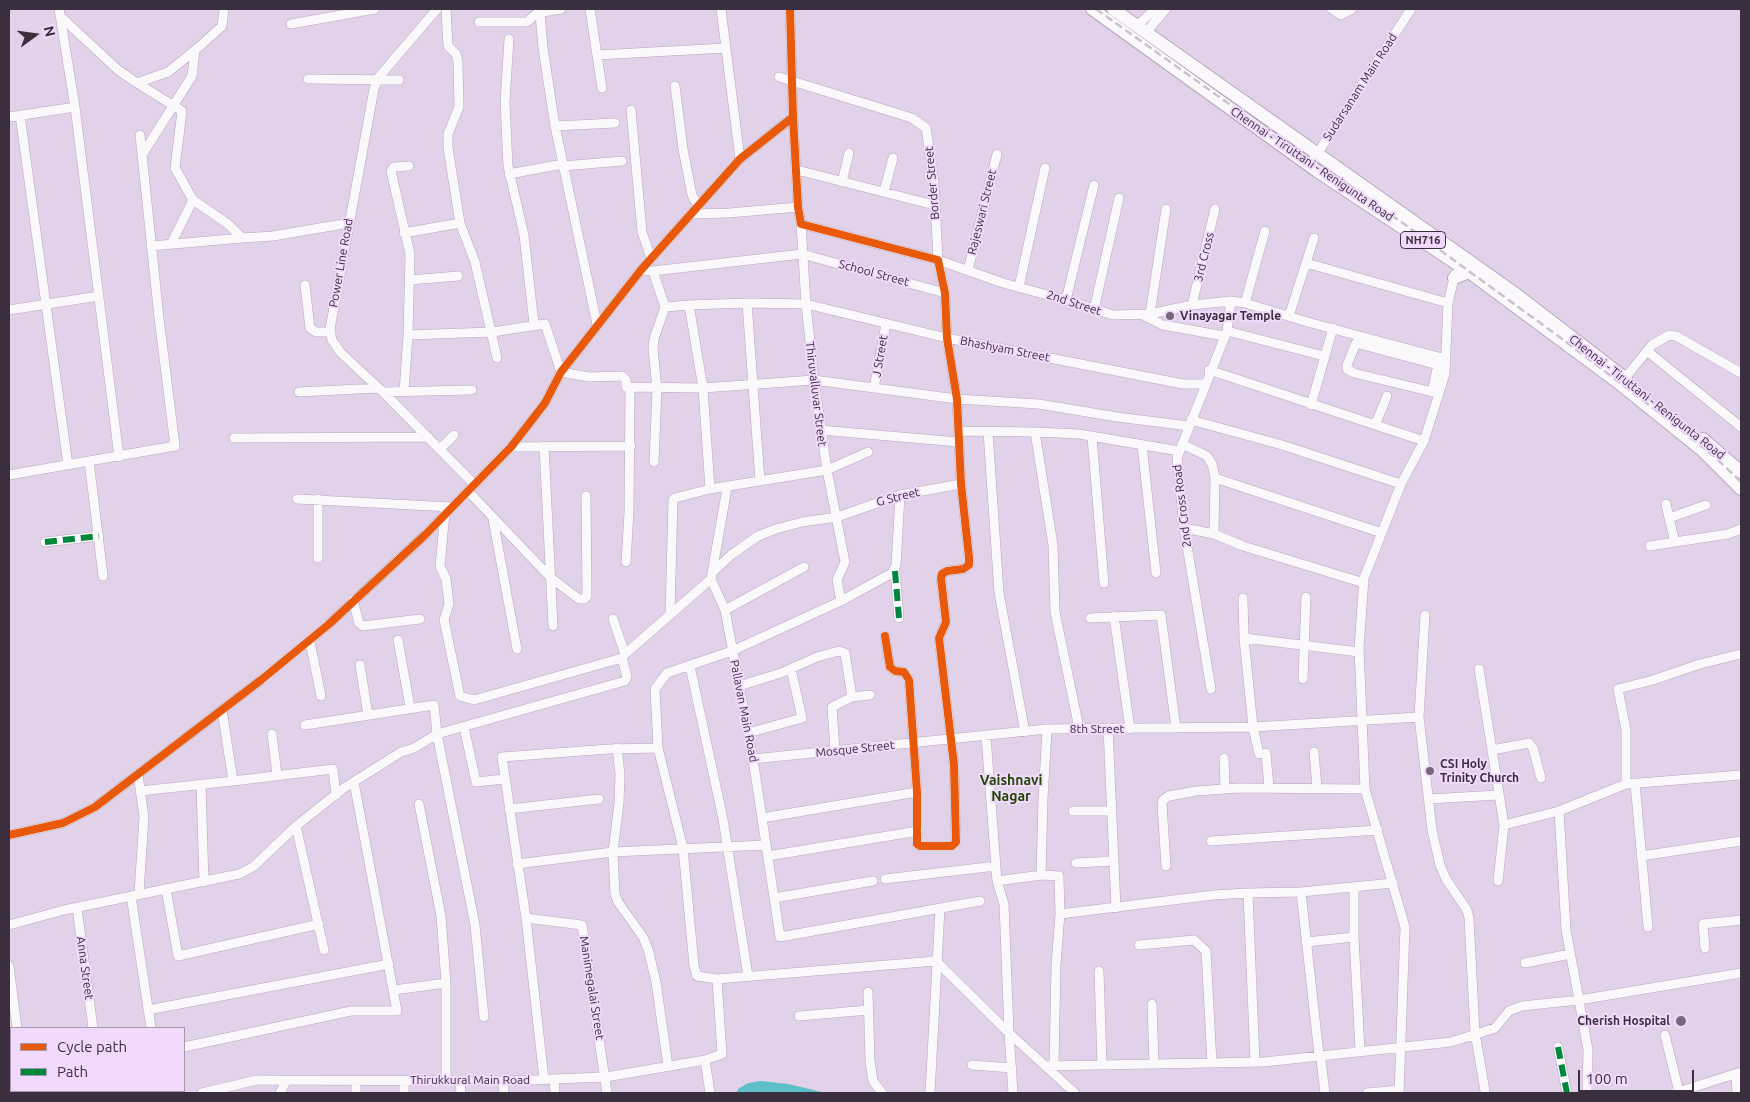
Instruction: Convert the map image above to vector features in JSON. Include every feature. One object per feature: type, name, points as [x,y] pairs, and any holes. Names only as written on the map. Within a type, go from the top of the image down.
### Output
[{"type":"highway","name":"Chennai - Tiruttani - Renigunta Road","points":[[1092,9],[1459,260],[1517,295],[1625,378],[1741,472]]},
{"type":"highway","name":"Chennai - Tiruttani - Renigunta Road","points":[[1113,9],[1142,29],[1313,160]]},
{"type":"highway","name":"Chennai - Tiruttani - Renigunta Road","points":[[1459,260],[1469,272],[1702,450],[1741,489]]},
{"type":"highway","points":[[1454,278],[1469,272]]},
{"type":"street","points":[[137,83],[168,72],[195,51],[222,26],[224,9]]},
{"type":"street","points":[[291,24],[375,9]]},
{"type":"street","name":"Power Line Road","points":[[331,332],[349,223],[378,78],[437,9]]},
{"type":"street","points":[[446,9],[448,46],[458,58],[459,106],[448,140],[460,223],[475,262],[497,358]]},
{"type":"street","points":[[479,22],[527,22],[540,12],[561,9]]},
{"type":"street","points":[[590,9],[602,88]]},
{"type":"street","points":[[721,9],[740,159]]},
{"type":"street","name":"Thiruvalluvar Street","points":[[790,9],[793,117],[798,207],[802,224],[806,304],[820,430],[845,562],[837,580],[841,601]]},
{"type":"street","points":[[1142,29],[1155,9]]},
{"type":"street","points":[[1142,29],[1166,9]]},
{"type":"street","points":[[1332,9],[1342,15],[1352,9]]},
{"type":"street","name":"Sudarsanam Main Road","points":[[1313,160],[1411,9]]},
{"type":"street","points":[[60,12],[118,70],[182,111],[175,168],[193,200],[228,224],[242,238]]},
{"type":"street","points":[[60,12],[75,107],[119,457]]},
{"type":"street","points":[[540,12],[543,48],[555,126],[597,324]]},
{"type":"street","points":[[509,39],[505,102],[509,174],[524,235],[534,324]]},
{"type":"street","points":[[597,55],[726,48]]},
{"type":"street","points":[[142,155],[192,76],[195,51]]},
{"type":"street","name":"Border Street","points":[[779,77],[912,118],[926,128],[938,260],[945,293],[948,338],[957,399],[958,442],[968,564],[964,569],[947,570],[942,574],[946,622],[939,638],[952,740]]},
{"type":"street","points":[[308,79],[378,78],[399,80]]},
{"type":"street","points":[[675,86],[683,148],[692,195],[698,206]]},
{"type":"street","points":[[9,117],[75,107]]},
{"type":"street","points":[[631,110],[642,232],[651,258]]},
{"type":"street","points":[[20,115],[68,465]]},
{"type":"street","points":[[9,835],[63,823],[95,807],[310,642],[426,534],[511,447],[545,403],[561,372],[651,258],[740,159],[793,117]]},
{"type":"street","points":[[555,126],[615,124]]},
{"type":"street","points":[[9,475],[175,446],[140,135]]},
{"type":"street","points":[[842,182],[849,153]]},
{"type":"street","name":"Rajeswari Street","points":[[968,270],[997,154]]},
{"type":"street","points":[[884,192],[893,158]]},
{"type":"street","points":[[509,174],[563,165],[622,161]]},
{"type":"street","points":[[404,392],[408,335],[410,254],[391,170],[394,167],[408,166]]},
{"type":"street","points":[[1019,287],[1045,168]]},
{"type":"street","points":[[797,170],[934,205]]},
{"type":"street","points":[[1066,300],[1094,185]]},
{"type":"street","points":[[1094,310],[1119,198]]},
{"type":"street","points":[[171,244],[193,200]]},
{"type":"street","points":[[692,214],[729,214],[798,207]]},
{"type":"street","points":[[1166,209],[1146,314],[1163,325],[1226,333],[1324,356]]},
{"type":"street","name":"3rd Cross","points":[[1192,306],[1215,209]]},
{"type":"street","points":[[151,246],[272,236],[349,223]]},
{"type":"street","points":[[404,233],[460,223]]},
{"type":"street","name":"2nd Street","points":[[802,224],[938,260],[1112,316],[1146,314],[1231,301],[1245,302],[1441,360]]},
{"type":"street","points":[[1245,302],[1264,231]]},
{"type":"street","points":[[1288,316],[1314,238]]},
{"type":"street","points":[[641,270],[653,271],[802,254]]},
{"type":"street","name":"School Street","points":[[802,254],[945,293]]},
{"type":"street","points":[[1367,1093],[1399,1092],[1406,937],[1393,883],[1365,789],[1359,652],[1364,583],[1401,484],[1424,441],[1434,393],[1445,374],[1441,360],[1448,303],[1459,260]]},
{"type":"street","points":[[1306,263],[1448,303]]},
{"type":"street","points":[[653,271],[665,307],[654,339],[657,389],[654,462]]},
{"type":"street","points":[[410,280],[458,276]]},
{"type":"street","points":[[305,285],[310,328],[316,332],[331,332],[341,353],[440,449],[493,518],[551,578],[578,599],[584,599],[587,596],[586,496]]},
{"type":"street","points":[[9,310],[99,296]]},
{"type":"street","name":"2nd Cross Road","points":[[1211,689],[1184,528],[1176,458],[1209,370],[1226,333],[1231,301]]},
{"type":"street","points":[[747,303],[760,481]]},
{"type":"street","name":"Bhashyam Street","points":[[665,307],[747,303],[806,304],[948,338],[1183,384],[1205,384]]},
{"type":"street","points":[[689,305],[703,388],[710,490]]},
{"type":"street","points":[[408,335],[492,332],[534,324],[545,324],[561,372]]},
{"type":"street","name":"J Street","points":[[874,388],[886,324]]},
{"type":"street","points":[[1311,404],[1333,328]]},
{"type":"street","points":[[1625,378],[1657,340],[1669,335],[1676,336],[1741,373]]},
{"type":"street","points":[[1434,393],[1354,373],[1347,369],[1347,365],[1356,343],[1441,360]]},
{"type":"street","points":[[1647,351],[1741,427]]},
{"type":"street","points":[[1209,370],[1311,404],[1376,423],[1424,441]]},
{"type":"street","points":[[561,372],[589,377],[622,376],[626,380],[626,387],[657,389],[703,388],[814,380],[957,399],[1039,404],[1117,418],[1190,423],[1282,445],[1401,484]]},
{"type":"street","points":[[626,562],[631,446],[630,387]]},
{"type":"street","points":[[299,392],[472,390]]},
{"type":"street","points":[[1376,423],[1386,396]]},
{"type":"street","points":[[820,430],[958,442]]},
{"type":"street","points":[[958,431],[1035,432],[1092,437],[1142,445],[1181,448],[1210,459],[1215,478],[1214,534]]},
{"type":"street","points":[[988,432],[999,593],[1025,732]]},
{"type":"street","points":[[1035,432],[1053,545],[1055,612],[1079,728]]},
{"type":"street","points":[[440,449],[454,435]]},
{"type":"street","points":[[234,438],[428,437]]},
{"type":"street","points":[[1092,437],[1104,583]]},
{"type":"street","points":[[1142,445],[1156,573]]},
{"type":"street","points":[[544,446],[553,626]]},
{"type":"street","points":[[511,447],[631,446]]},
{"type":"street","points":[[670,615],[673,500],[675,498],[710,490],[827,470],[868,452]]},
{"type":"street","points":[[89,461],[103,576]]},
{"type":"street","points":[[1215,478],[1382,533]]},
{"type":"street","name":"G Street","points":[[624,656],[712,576],[731,555],[758,536],[802,522],[837,517],[900,495],[961,484]]},
{"type":"street","points":[[712,576],[727,488]]},
{"type":"street","points":[[899,618],[894,571],[900,495]]},
{"type":"street","points":[[297,499],[318,499],[448,510]]},
{"type":"street","points":[[318,499],[318,558]]},
{"type":"street","points":[[1666,504],[1675,542]]},
{"type":"street","points":[[1669,518],[1706,505]]},
{"type":"street","points":[[448,510],[440,566],[446,579],[449,604],[444,620],[460,696],[474,700],[624,656]]},
{"type":"street","points":[[493,518],[517,649]]},
{"type":"street","points":[[1184,528],[1214,534],[1243,546],[1364,583]]},
{"type":"street","points":[[1650,546],[1728,534],[1741,529]]},
{"type":"street","points":[[45,542],[99,536]]},
{"type":"street","points":[[725,610],[804,567]]},
{"type":"street","points":[[894,571],[841,601],[732,650],[667,673],[655,689],[658,748],[683,848],[694,966],[697,976],[717,979],[936,961],[1010,1033],[1049,1066],[1075,1093]]},
{"type":"street","name":"Pallavan Main Road","points":[[712,576],[725,610],[753,759],[780,937],[940,909]]},
{"type":"street","points":[[1303,680],[1306,597]]},
{"type":"street","points":[[1243,598],[1244,638],[1253,727],[1263,754],[1269,788]]},
{"type":"street","points":[[353,600],[359,623],[363,626],[420,619]]},
{"type":"street","points":[[1090,618],[1157,615],[1162,618],[1176,728]]},
{"type":"street","points":[[1114,616],[1130,729]]},
{"type":"street","points":[[1424,616],[1419,717],[1430,799],[1432,830],[1440,865],[1446,879],[1467,910],[1469,918],[1475,1033],[1485,1091]]},
{"type":"street","points":[[9,925],[135,895],[239,874],[252,867],[296,826],[354,782],[401,752],[414,748],[437,734],[625,681],[627,677],[624,656],[613,619]]},
{"type":"street","points":[[884,636],[890,667],[895,671],[904,672],[909,680],[917,792],[917,842],[920,846],[952,846],[956,842],[952,740]]},
{"type":"street","points":[[1244,638],[1359,652]]},
{"type":"street","points":[[398,640],[410,707]]},
{"type":"street","points":[[310,642],[321,696]]},
{"type":"street","points":[[739,686],[817,658],[843,651],[847,656],[852,697]]},
{"type":"street","points":[[1648,927],[1626,730],[1618,689],[1653,680],[1700,664],[1741,654]]},
{"type":"street","points":[[360,665],[368,715]]},
{"type":"street","points":[[690,666],[727,849],[748,976]]},
{"type":"street","points":[[748,733],[802,718],[790,669]]},
{"type":"street","points":[[1479,669],[1497,795],[1504,826],[1498,881]]},
{"type":"street","points":[[835,751],[832,707],[852,697],[870,695]]},
{"type":"street","points":[[304,725],[410,707],[434,705],[437,734],[476,926],[484,1017]]},
{"type":"street","points":[[222,710],[233,781]]},
{"type":"street","name":"8th Street","points":[[986,736],[1047,729],[1253,727],[1362,722],[1419,717]]},
{"type":"street","points":[[464,727],[476,782],[504,779]]},
{"type":"street","points":[[1108,728],[1116,908]]},
{"type":"street","points":[[1041,876],[1047,729]]},
{"type":"street","points":[[272,734],[278,775]]},
{"type":"street","points":[[986,736],[997,881],[1004,904],[1013,1093]]},
{"type":"street","name":"Mosque Street","points":[[753,759],[986,736]]},
{"type":"street","points":[[1492,750],[1529,743],[1533,748],[1541,778]]},
{"type":"street","points":[[544,1079],[526,918],[502,757],[617,748],[658,748]]},
{"type":"street","points":[[617,748],[620,793],[613,852],[613,883],[618,902],[643,937],[648,949],[656,982],[668,1066]]},
{"type":"street","points":[[1314,752],[1317,788]]},
{"type":"street","points":[[1224,758],[1225,789]]},
{"type":"street","points":[[140,791],[333,769],[336,795]]},
{"type":"street","points":[[138,774],[144,817],[135,895],[151,1027]]},
{"type":"street","points":[[1504,826],[1559,811],[1631,784],[1741,775]]},
{"type":"street","points":[[185,1047],[351,1011],[397,1011],[354,782]]},
{"type":"street","points":[[201,784],[204,882]]},
{"type":"street","points":[[1166,866],[1162,800],[1169,796],[1196,791],[1225,789],[1365,789]]},
{"type":"street","points":[[762,818],[917,792]]},
{"type":"street","points":[[1430,799],[1497,795]]},
{"type":"street","points":[[509,809],[599,799]]},
{"type":"street","points":[[419,804],[441,916],[446,983],[446,1081]]},
{"type":"street","points":[[1073,812],[1112,811]]},
{"type":"street","points":[[1559,811],[1561,870],[1570,954],[1588,1050],[1587,1093]]},
{"type":"street","points":[[296,826],[324,950]]},
{"type":"street","points":[[1210,841],[1378,830]]},
{"type":"street","points":[[768,856],[918,831]]},
{"type":"street","points":[[1641,856],[1741,841]]},
{"type":"street","points":[[517,864],[613,852],[683,848],[727,849],[766,845]]},
{"type":"street","points":[[1076,863],[1114,861]]},
{"type":"street","points":[[885,879],[996,866]]},
{"type":"street","points":[[997,881],[1057,875],[1060,878],[1060,914],[1049,1066]]},
{"type":"street","points":[[774,898],[873,881]]},
{"type":"street","points":[[1060,914],[1214,895],[1301,892],[1393,883]]},
{"type":"street","points":[[1354,888],[1354,937],[1360,1050]]},
{"type":"street","points":[[166,889],[178,956],[319,924]]},
{"type":"street","points":[[1301,892],[1325,1093]]},
{"type":"street","points":[[1248,893],[1255,1062]]},
{"type":"street","points":[[930,1093],[940,909],[980,901]]},
{"type":"street","name":"Anna Street","points":[[77,908],[93,1027]]},
{"type":"street","name":"Manimegalai Street","points":[[526,918],[582,925],[606,1076]]},
{"type":"street","points":[[1705,948],[1702,924],[1741,920]]},
{"type":"street","points":[[1306,942],[1354,937]]},
{"type":"street","points":[[1139,945],[1194,940],[1206,952],[1212,1063]]},
{"type":"street","points":[[1525,963],[1570,954]]},
{"type":"street","points":[[148,1010],[389,964]]},
{"type":"street","points":[[9,966],[17,1027]]},
{"type":"street","points":[[1099,971],[1102,1064]]},
{"type":"street","points":[[1049,1066],[1255,1062],[1320,1058],[1360,1050],[1450,1042],[1495,1028],[1509,1011],[1522,1006],[1579,1000],[1741,973]]},
{"type":"street","points":[[710,1093],[705,1060],[722,1054],[717,979]]},
{"type":"street","points":[[394,990],[446,983]]},
{"type":"street","points":[[868,992],[873,1081],[882,1093]]},
{"type":"street","points":[[1152,1004],[1154,1064]]},
{"type":"street","points":[[799,1016],[868,1010]]},
{"type":"street","points":[[1665,1035],[1677,1093],[1738,1073],[1737,1093]]},
{"type":"street","points":[[1558,1047],[1567,1093]]},
{"type":"street","name":"Thirukkural Main Road","points":[[202,1093],[257,1080],[356,1082],[503,1081],[606,1076],[705,1060]]},
{"type":"street","points":[[972,1065],[1012,1068]]},
{"type":"street","points":[[606,1076],[607,1093]]},
{"type":"street","points":[[554,1079],[555,1093]]},
{"type":"street","points":[[280,1093],[286,1081]]},
{"type":"street","points":[[404,1081],[404,1093]]},
{"type":"street","points":[[460,1081],[461,1093]]},
{"type":"street","points":[[503,1081],[504,1093]]},
{"type":"street","points":[[356,1082],[356,1093]]},
{"type":"water","points":[[761,1081],[788,1084],[826,1093],[736,1093],[738,1089],[748,1083]]},
{"type":"railway","points":[[1096,9],[1316,166],[1400,221],[1565,341],[1715,457],[1741,482]]},
{"type":"marked path","points":[[45,542],[99,536]]},
{"type":"marked path","points":[[895,571],[899,618]]},
{"type":"marked path","points":[[1558,1047],[1567,1093]]},
{"type":"cycle path","points":[[9,835],[63,823],[95,807],[261,680],[328,625],[426,534],[511,447],[545,403],[561,372],[641,270],[740,159],[793,117],[790,9]]},
{"type":"cycle path","points":[[793,117],[798,207],[801,224],[938,260],[945,293],[947,338],[957,399],[961,484],[969,557],[969,565],[963,569],[947,571],[942,574],[941,578],[946,622],[939,638],[954,765],[956,842],[952,846],[920,846],[917,844],[917,792],[909,680],[904,672],[895,671],[890,667],[885,636]]},
{"type":"place","name":"Vinayagar Temple","points":[[1170,316]]},
{"type":"place","name":"CSI Holy Trinity Church","points":[[1430,771]]},
{"type":"place","name":"Cherish Hospital","points":[[1681,1021]]},
{"type":"district","name":"Vaishnavi Nagar","points":[[1011,788]]}]
